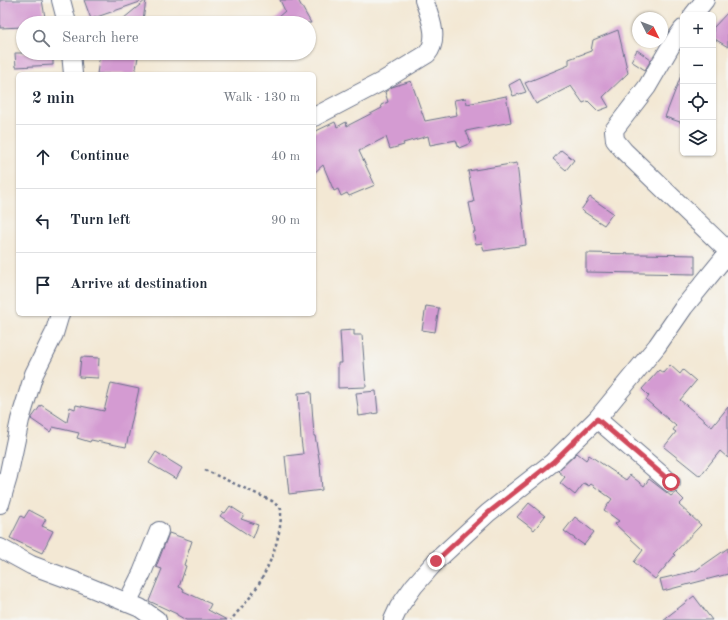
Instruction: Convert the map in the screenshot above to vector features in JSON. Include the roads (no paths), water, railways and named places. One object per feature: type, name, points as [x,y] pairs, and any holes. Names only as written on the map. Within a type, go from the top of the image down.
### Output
[{"type":"street","points":[[61,0],[65,16]]},
{"type":"street","points":[[316,115],[381,82],[427,54],[432,49],[432,24],[424,0]]},
{"type":"street","points":[[695,12],[705,0]]},
{"type":"street","points":[[393,620],[399,607],[414,586],[436,561],[488,513],[553,462],[597,419],[657,346],[684,307],[725,261],[614,140],[614,130],[648,87],[672,44],[680,33]]},
{"type":"street","points":[[72,60],[73,72]]},
{"type":"street","points":[[0,504],[8,477],[20,420],[34,374],[54,334],[59,316]]},
{"type":"street","points":[[597,419],[671,482]]},
{"type":"street","points":[[127,603],[142,573],[159,531]]},
{"type":"street","points":[[0,548],[31,565],[78,582],[140,608],[157,620]]}]
